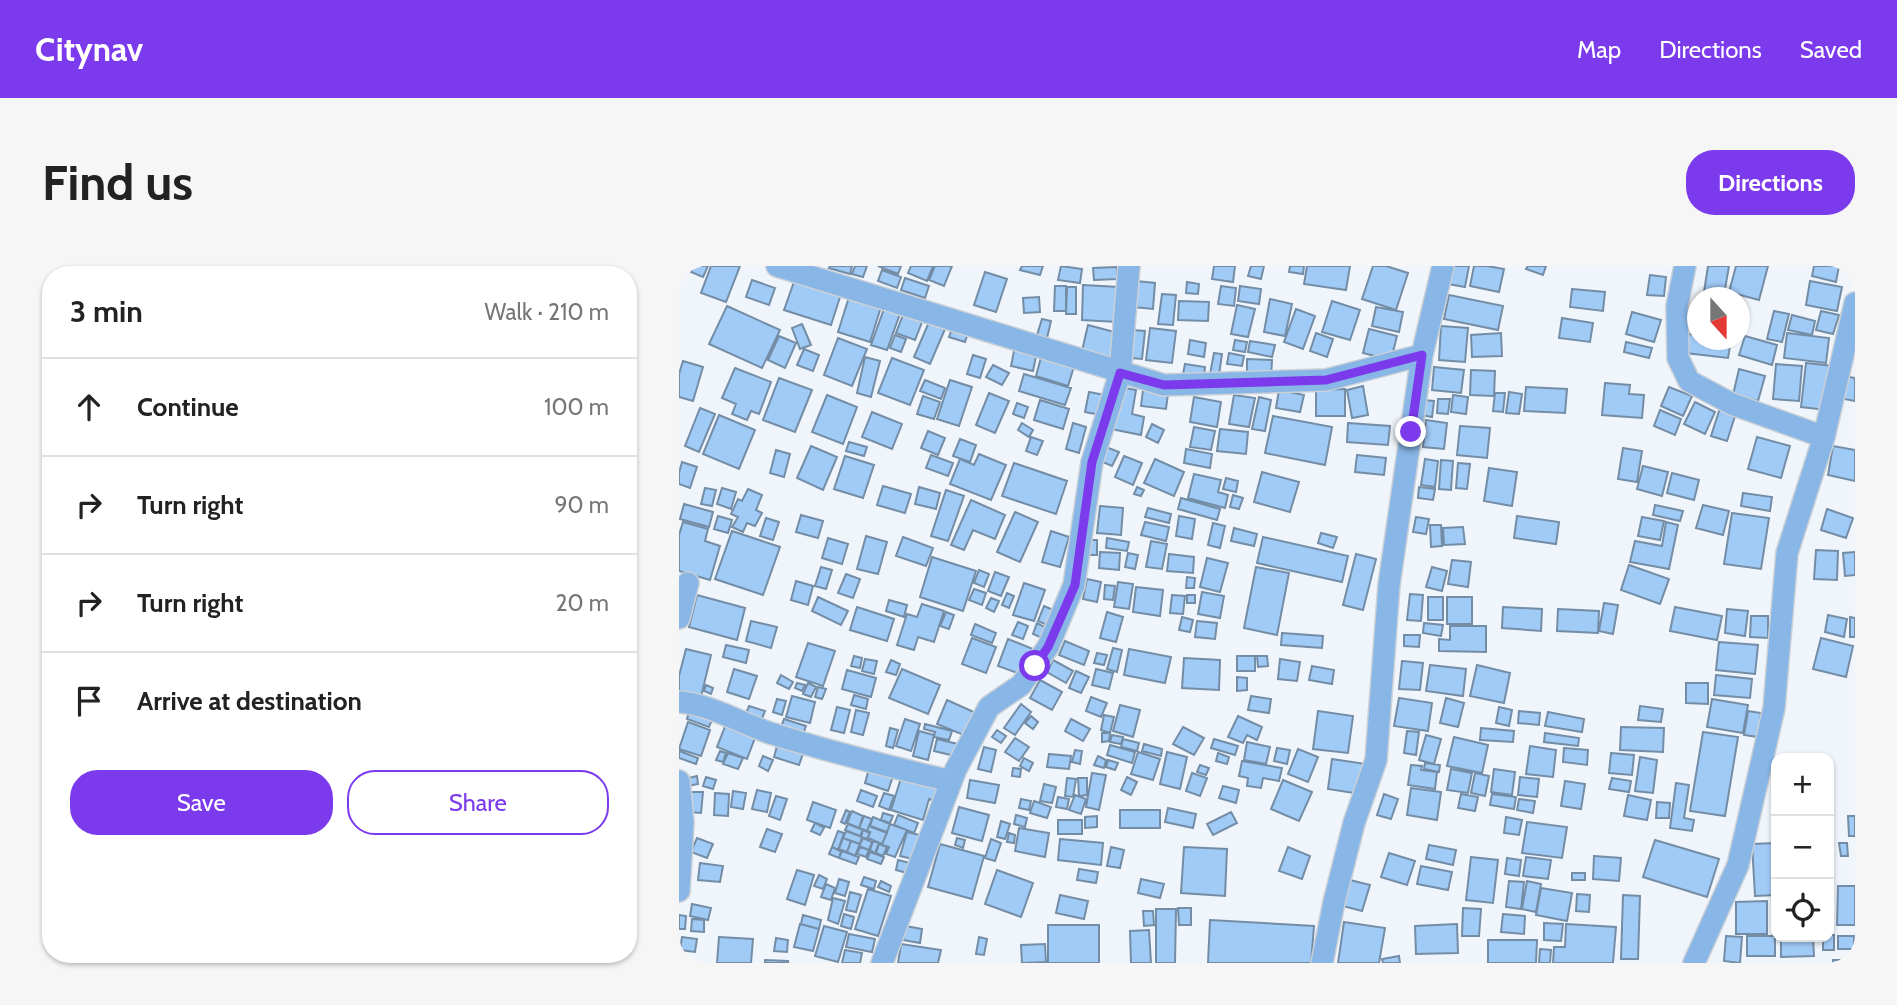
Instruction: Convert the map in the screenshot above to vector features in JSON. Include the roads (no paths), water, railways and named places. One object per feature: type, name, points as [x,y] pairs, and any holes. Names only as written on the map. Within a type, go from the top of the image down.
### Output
[{"type":"street","points":[[778,266],[1164,385],[1326,380],[1422,355]]},
{"type":"street","points":[[882,963],[956,769],[989,707],[1021,685],[1048,647],[1075,585],[1092,462],[1120,373],[1129,266]]},
{"type":"street","points":[[1322,963],[1351,836],[1376,760],[1389,586],[1422,355],[1443,266]]},
{"type":"street","points":[[1685,266],[1677,306],[1677,332],[1678,358],[1689,381],[1732,404],[1824,437]]},
{"type":"street","points":[[1694,963],[1738,865],[1774,708],[1787,553],[1824,437],[1855,303]]},
{"type":"street","points":[[679,618],[688,583]]},
{"type":"street","points":[[679,702],[693,703],[764,731],[806,744],[868,762],[951,781]]},
{"type":"street","points":[[679,781],[683,822],[679,891]]}]
